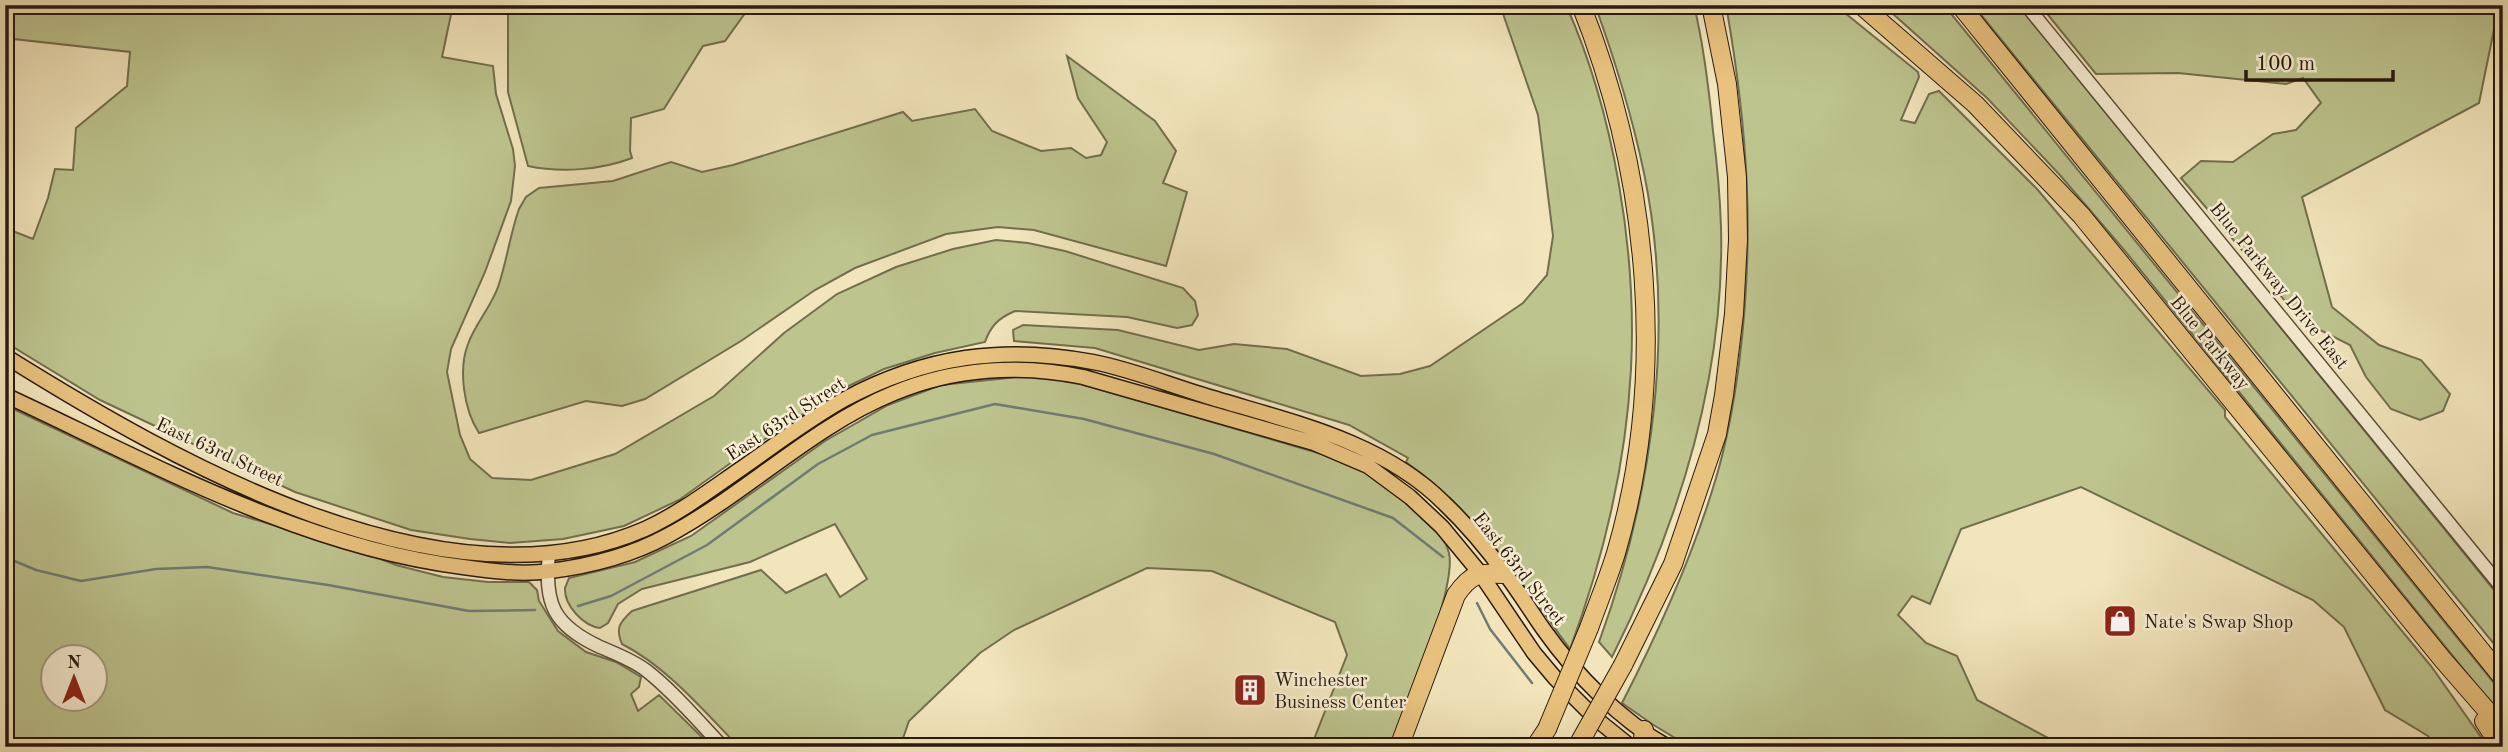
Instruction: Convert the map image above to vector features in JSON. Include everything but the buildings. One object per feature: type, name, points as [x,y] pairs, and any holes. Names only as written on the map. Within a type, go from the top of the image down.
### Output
[{"type":"highway","points":[[1535,747],[1547,729],[1589,628],[1616,553],[1632,482],[1642,418],[1645,296],[1639,229],[1615,103],[1581,5]]},
{"type":"highway","points":[[1577,747],[1623,665],[1673,564],[1717,434],[1724,395],[1734,314],[1738,240],[1737,177],[1727,84],[1710,5]]},
{"type":"highway","name":"Blue Parkway","points":[[1861,5],[1975,104],[2081,215],[2443,660],[2503,729]]},
{"type":"highway","name":"Blue Parkway","points":[[1960,5],[2503,678]]},
{"type":"highway","points":[[1399,747],[1456,595],[1466,580],[1480,573],[1506,574]]},
{"type":"highway","points":[[2443,660],[2501,747]]},
{"type":"main road","name":"East 63rd Street","points":[[5,356],[88,408],[246,489],[344,524],[423,546],[486,554],[550,554],[621,538],[675,513],[841,401],[889,377],[946,360],[986,354],[1039,354],[1097,362],[1336,436],[1366,449],[1420,482],[1444,503],[1506,574],[1544,631],[1570,663],[1643,739],[1668,747]]},
{"type":"main road","name":"East 63rd Street","points":[[5,395],[278,519],[347,543],[437,564],[491,571],[547,572],[610,559],[666,537],[702,516],[816,436],[892,393],[950,376],[1017,368],[1083,377],[1314,443],[1368,467],[1410,497],[1442,527],[1480,573],[1534,653],[1555,678],[1595,718],[1631,747]]},
{"type":"street","name":"Blue Parkway Drive East","points":[[2026,5],[2503,589]]},
{"type":"street","points":[[550,554],[547,572],[550,604],[558,617],[576,634],[626,657],[648,671],[723,747]]},
{"type":"green space","points":[[5,5],[453,5],[442,57],[493,66],[496,94],[513,149],[515,166],[511,201],[485,272],[451,349],[447,372],[460,435],[470,459],[492,478],[531,480],[615,454],[714,396],[784,333],[837,294],[896,267],[953,249],[996,240],[1065,251],[1183,288],[1195,301],[1198,315],[1192,325],[1177,328],[1127,317],[1015,311],[996,323],[985,342],[935,353],[884,369],[840,390],[679,500],[624,526],[563,539],[510,543],[411,530],[295,492],[100,400],[5,342],[5,228],[33,239],[55,169],[73,170],[76,128],[127,86],[130,52],[5,38]]},
{"type":"green space","points":[[508,5],[751,5],[725,41],[703,46],[664,109],[631,118],[632,158],[594,168],[567,170],[528,166],[508,92]]},
{"type":"green space","points":[[1500,5],[1566,5],[1583,47],[1609,136],[1626,231],[1632,324],[1624,440],[1611,511],[1593,581],[1570,649],[1476,525],[1406,462],[1408,458],[1349,425],[1095,348],[1014,341],[1013,330],[1023,325],[1118,330],[1199,350],[1234,344],[1287,349],[1361,376],[1400,374],[1430,366],[1523,303],[1547,275],[1553,236],[1538,115]]},
{"type":"green space","points":[[1595,5],[1694,5],[1708,84],[1721,227],[1715,338],[1706,394],[1693,448],[1657,555],[1612,657],[1599,642],[1618,586],[1645,470],[1654,410],[1658,291],[1644,173],[1623,88]]},
{"type":"green space","points":[[1726,5],[1835,5],[1918,72],[1919,77],[1901,120],[1915,123],[1929,94],[1939,91],[2037,189],[2225,410],[2225,417],[2431,666],[2488,747],[2437,747],[2428,736],[2385,710],[2344,627],[2313,600],[2081,487],[1961,529],[1930,604],[1912,596],[1898,615],[1926,643],[1957,656],[1977,700],[2065,747],[1690,747],[1622,703],[1662,621],[1697,536],[1720,464],[1737,378],[1747,272],[1747,184],[1740,96]]},
{"type":"green space","points":[[1883,5],[1944,5],[2503,694],[2503,718],[2125,251],[2059,174],[1987,98]]},
{"type":"green space","points":[[1973,5],[2019,6],[2503,601],[2503,655]]},
{"type":"green space","points":[[2040,5],[2499,5],[2479,103],[2302,197],[2332,307],[2379,345],[2421,360],[2450,394],[2443,411],[2420,420],[2391,409],[2366,377],[2350,345],[2302,321],[2181,178],[2201,161],[2233,162],[2273,134],[2296,130],[2321,103],[2303,78],[2286,84],[2178,73],[2096,74]]},
{"type":"green space","points":[[1067,56],[1155,121],[1176,151],[1163,183],[1187,192],[1166,266],[1034,230],[998,227],[946,234],[855,268],[815,290],[741,341],[645,399],[622,406],[586,401],[479,433],[466,402],[463,378],[465,354],[471,337],[498,287],[519,209],[526,197],[539,188],[613,181],[671,162],[702,172],[733,165],[903,112],[912,121],[975,109],[992,131],[1041,151],[1071,148],[1086,158],[1101,155],[1107,142],[1078,98]]},
{"type":"green space","points":[[1028,376],[1064,379],[1332,457],[1381,482],[1428,520],[1445,542],[1449,553],[1449,570],[1438,619],[1392,747],[1311,747],[1347,655],[1335,622],[1212,571],[1147,568],[1014,630],[980,653],[909,721],[900,747],[739,747],[669,677],[622,644],[620,638],[620,626],[632,611],[761,570],[786,593],[826,574],[840,597],[867,579],[835,524],[750,562],[642,589],[618,604],[608,623],[600,628],[582,619],[568,602],[565,588],[569,578],[635,562],[691,536],[825,441],[888,405],[941,385]]},
{"type":"green space","points":[[5,405],[233,513],[360,551],[396,565],[443,577],[488,582],[529,582],[537,590],[539,601],[558,631],[586,652],[616,662],[641,677],[639,687],[631,694],[638,711],[659,695],[712,747],[5,747]]},
{"type":"waterway","points":[[578,606],[611,596],[707,545],[818,464],[872,435],[995,404],[1084,419],[1214,454],[1393,518],[1443,557]]},
{"type":"waterway","points":[[5,557],[36,570],[81,581],[156,569],[207,567],[328,585],[469,611],[535,610]]},
{"type":"waterway","points":[[1477,603],[1490,629],[1532,683]]},
{"type":"place","name":"Nate's Swap Shop","points":[[2120,621]]},
{"type":"place","name":"Winchester Business Center","points":[[1250,690]]}]
